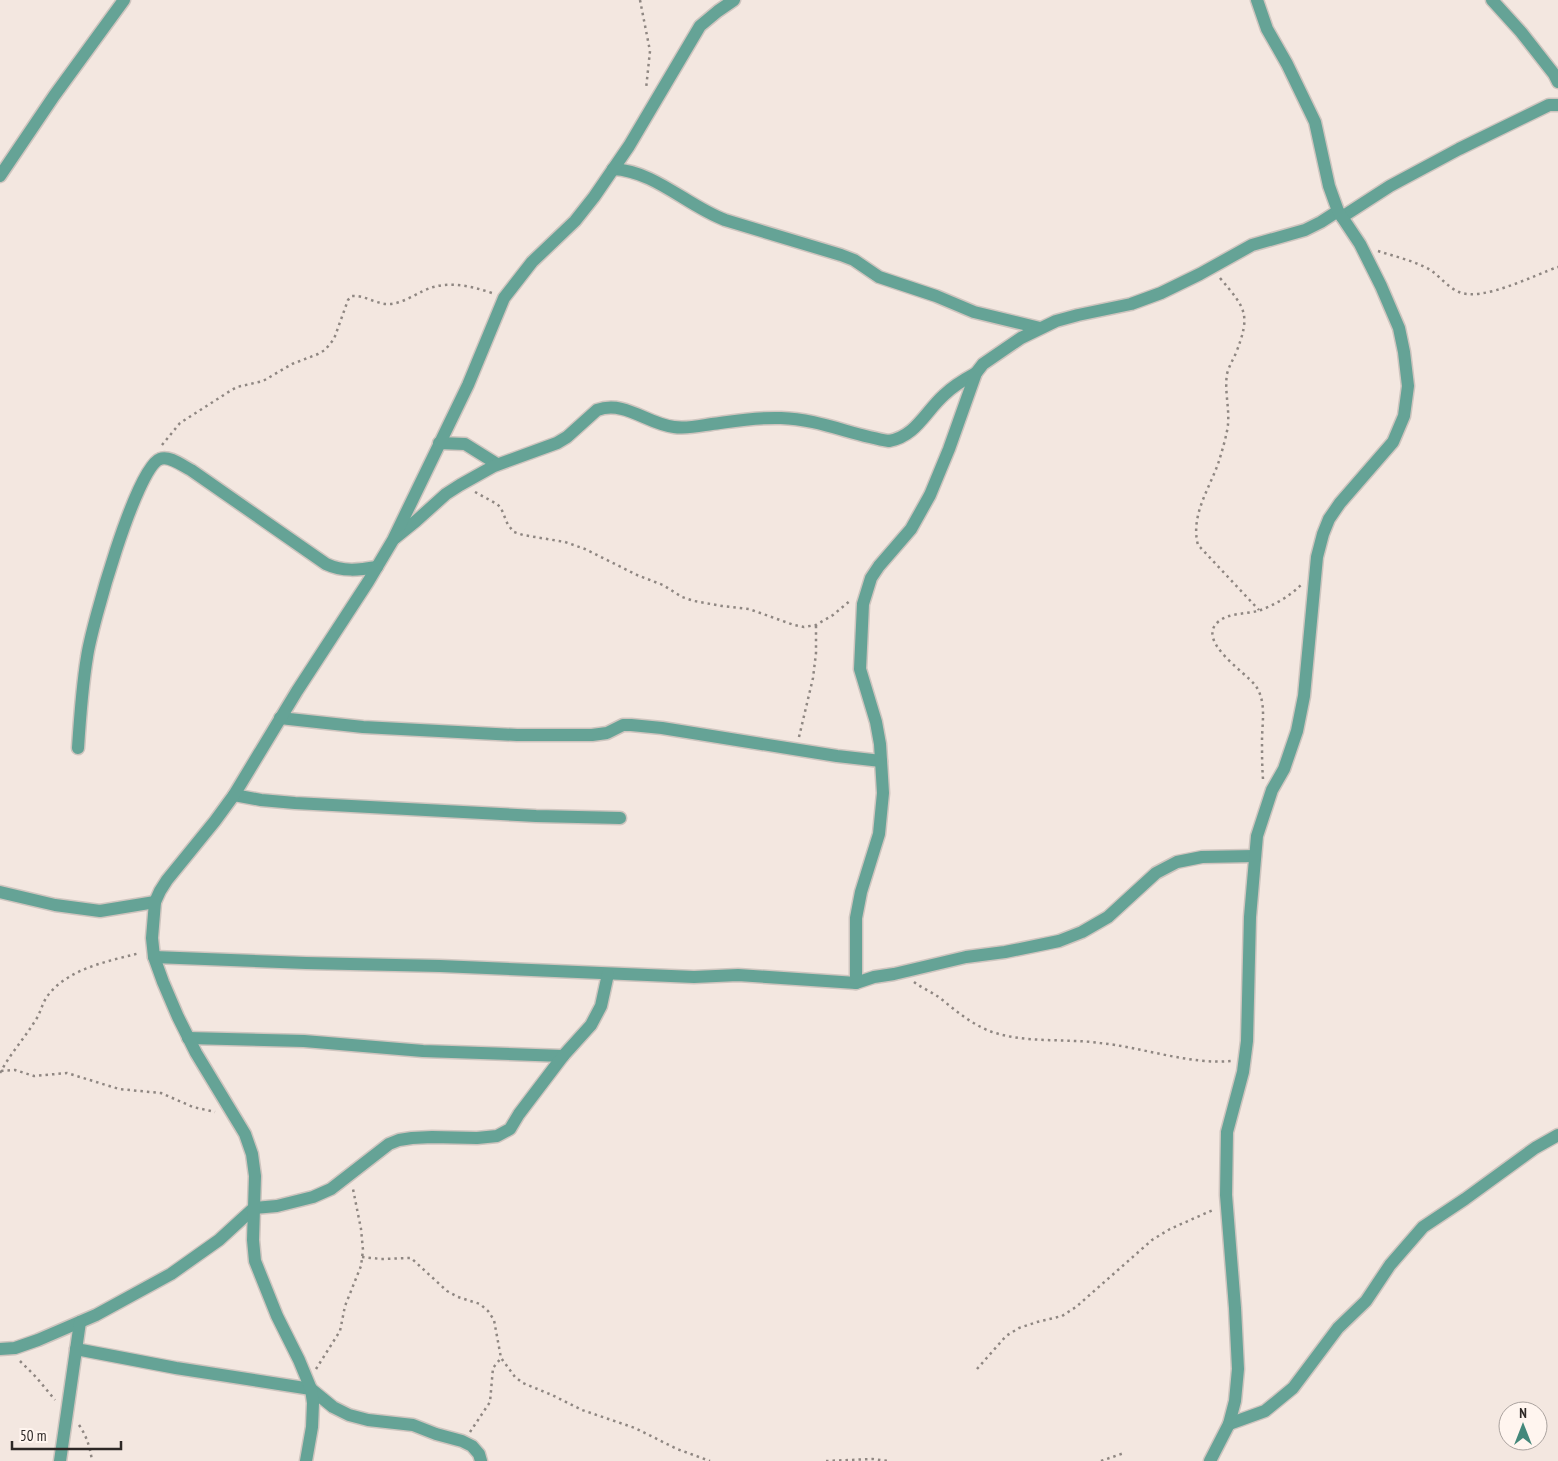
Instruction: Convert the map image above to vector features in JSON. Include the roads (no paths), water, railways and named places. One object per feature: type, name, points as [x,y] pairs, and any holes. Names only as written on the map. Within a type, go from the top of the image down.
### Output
[{"type":"street","points":[[0,176],[124,0]]},
{"type":"street","points":[[306,1461],[312,1427],[313,1403],[310,1385],[277,1316],[255,1261],[253,1240],[255,1176],[252,1154],[245,1134],[188,1038],[178,1017],[154,953],[152,938],[155,902],[167,880],[234,795],[280,718],[393,540],[468,385],[505,297],[532,262],[575,221],[594,197],[700,26],[734,0]]},
{"type":"street","points":[[1210,1461],[1229,1424],[1235,1401],[1238,1369],[1226,1204],[1227,1132],[1243,1072],[1247,1041],[1250,917],[1257,836],[1272,790],[1284,769],[1297,732],[1304,696],[1316,570],[1323,534],[1329,519],[1340,502],[1393,442],[1404,416],[1408,386],[1399,328],[1360,244],[1340,214],[1329,186],[1315,122],[1267,29],[1258,0]]},
{"type":"street","points":[[1492,0],[1521,32],[1554,74],[1558,82]]},
{"type":"street","points":[[856,983],[856,918],[861,892],[879,834],[883,793],[876,722],[860,669],[863,604],[869,583],[879,566],[912,529],[930,495],[949,449],[976,373],[983,364],[1021,338],[1056,321],[1131,304],[1180,284],[1252,245],[1306,230],[1340,214],[1459,149],[1549,105],[1558,105]]},
{"type":"street","points":[[613,169],[632,171],[662,186],[709,214],[854,260],[878,277],[936,296],[974,312],[1040,328]]},
{"type":"street","points":[[393,540],[446,494],[460,485],[497,464],[532,454],[557,444],[598,410],[609,407],[621,408],[661,425],[685,428],[754,419],[780,418],[805,420],[878,439],[894,440],[912,431],[944,395],[958,383],[976,373]]},
{"type":"street","points":[[439,443],[465,444],[497,464]]},
{"type":"street","points":[[78,748],[81,698],[87,656],[97,614],[132,506],[151,466],[157,460],[168,459],[191,470],[326,564],[341,570],[377,567]]},
{"type":"street","points":[[280,718],[363,727],[517,735],[592,735],[607,733],[623,726],[631,725],[881,761]]},
{"type":"street","points":[[234,795],[295,803],[536,816],[620,818]]},
{"type":"street","points":[[154,953],[306,963],[440,966],[694,977],[738,975],[856,983],[874,977],[966,957],[1005,952],[1059,941],[1082,932],[1108,917],[1156,873],[1177,862],[1202,857],[1255,856]]},
{"type":"street","points":[[0,892],[55,905],[100,911],[155,902]]},
{"type":"street","points":[[3,1349],[14,1348],[38,1340],[80,1322],[171,1274],[219,1240],[254,1208],[277,1206],[313,1197],[331,1189],[389,1144],[399,1140],[432,1137],[477,1138],[504,1133],[510,1129],[563,1056],[592,1025],[601,1006],[608,974]]},
{"type":"street","points":[[188,1038],[304,1041],[423,1051],[563,1056]]},
{"type":"street","points":[[1229,1424],[1265,1411],[1293,1388],[1338,1328],[1366,1301],[1390,1265],[1423,1227],[1535,1148],[1558,1135]]},
{"type":"street","points":[[60,1461],[80,1322]]},
{"type":"street","points":[[76,1349],[176,1368],[310,1385],[333,1407],[349,1415],[368,1420],[413,1425],[462,1441],[472,1446],[479,1454],[481,1461]]}]
